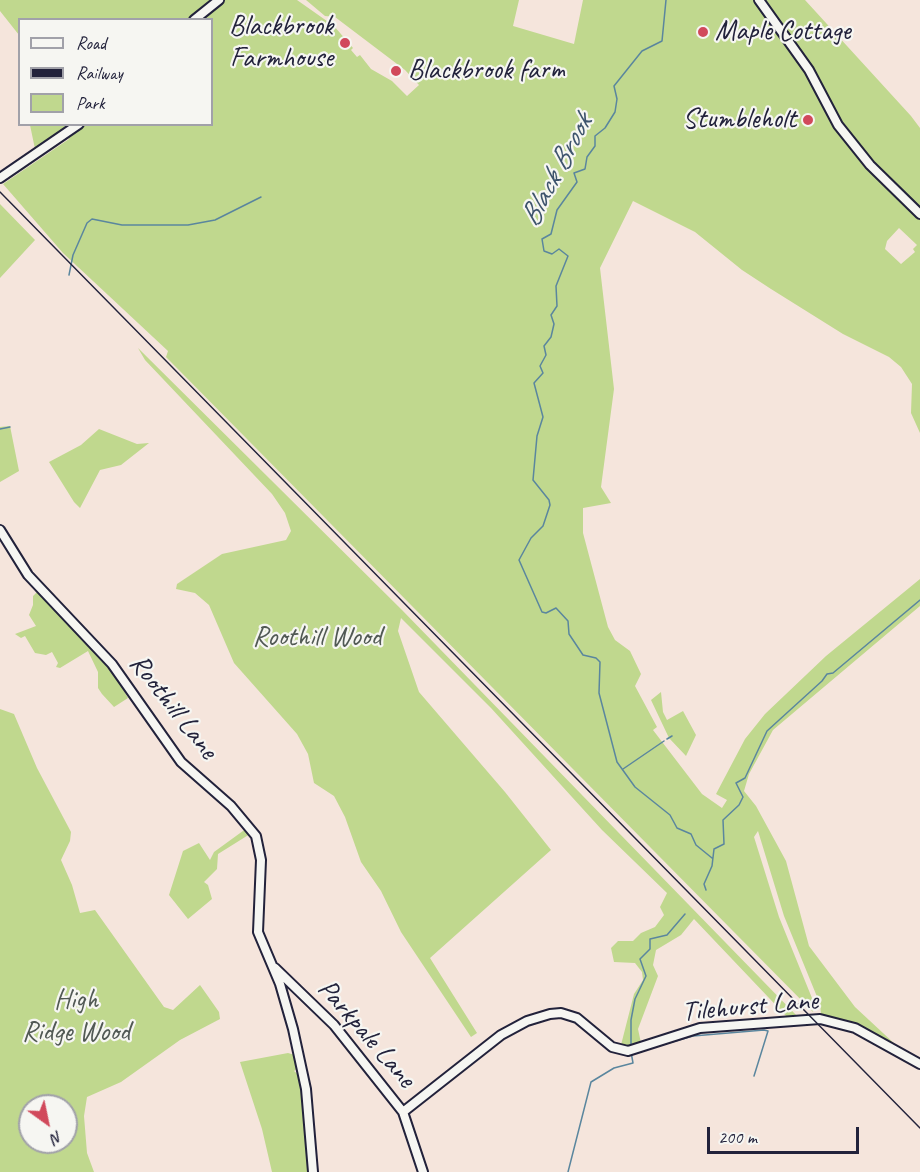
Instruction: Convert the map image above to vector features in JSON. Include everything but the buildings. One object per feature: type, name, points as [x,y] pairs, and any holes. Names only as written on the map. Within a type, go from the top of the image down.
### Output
[{"type":"street","points":[[196,18],[219,0]]},
{"type":"street","points":[[759,0],[798,54],[828,109],[851,143],[920,213]]},
{"type":"street","points":[[2,177],[76,126]]},
{"type":"street","name":"Roothill Lane","points":[[0,530],[28,575],[112,664],[181,762],[231,806],[252,830],[260,853],[258,932],[283,982],[304,1080],[313,1172]]},
{"type":"street","name":"Parkpale Lane","points":[[283,982],[334,1025],[403,1112],[423,1172]]},
{"type":"street","name":"Tilehurst Lane","points":[[403,1112],[478,1051],[510,1030],[542,1016],[561,1013],[572,1016],[612,1047],[631,1051],[700,1028],[820,1019],[855,1028],[920,1064]]},
{"type":"green space","points":[[0,0],[297,0],[334,26],[353,48],[351,50],[357,57],[360,55],[371,69],[392,81],[407,96],[419,85],[405,70],[335,17],[325,16],[306,0],[519,0],[513,26],[574,44],[583,0],[805,0],[911,116],[920,128],[920,433],[911,413],[912,384],[901,367],[889,357],[843,334],[771,289],[742,270],[695,232],[633,201],[600,268],[614,389],[601,487],[611,503],[583,508],[583,533],[608,627],[615,640],[630,651],[641,674],[635,686],[657,727],[653,730],[702,794],[722,808],[727,800],[716,794],[745,739],[765,714],[826,656],[920,579],[920,606],[773,730],[749,774],[744,791],[756,806],[786,861],[809,946],[855,1007],[897,1046],[854,1024],[821,1014],[820,1004],[784,916],[758,831],[754,837],[779,917],[814,1003],[813,1012],[166,357],[168,351],[63,253],[3,184],[69,139],[63,129],[35,149],[30,126],[213,126],[213,18],[18,18],[18,34],[0,11]],"holes":[[[899,228],[917,245],[913,249],[915,252],[901,264],[885,249],[887,241]]]},
{"type":"green space","points":[[0,204],[35,240],[0,278]]},
{"type":"green space","name":"Roothill Wood","points":[[138,348],[402,610],[797,1016],[788,1018],[694,919],[681,935],[656,950],[653,965],[658,976],[638,1029],[641,1043],[626,1048],[621,1045],[634,994],[643,980],[642,972],[635,963],[614,962],[611,948],[618,941],[633,941],[641,933],[655,927],[664,915],[660,907],[667,893],[602,830],[491,708],[401,618],[398,631],[419,692],[505,792],[551,850],[430,958],[477,1033],[471,1037],[401,932],[381,891],[361,862],[345,817],[334,796],[314,783],[308,754],[297,734],[234,663],[209,605],[195,593],[176,589],[177,584],[222,554],[286,540],[291,531],[285,513],[272,494],[145,360]]},
{"type":"green space","points":[[10,426],[19,471],[0,482],[0,427]]},
{"type":"green space","points":[[99,429],[137,444],[149,443],[121,465],[100,470],[80,508],[49,462],[81,445]]},
{"type":"green space","points":[[38,591],[109,665],[128,698],[114,707],[102,694],[98,688],[98,672],[88,651],[60,668],[56,667],[58,663],[52,652],[46,655],[35,653],[25,636],[21,638],[15,634],[36,626],[29,615],[33,605],[33,596]]},
{"type":"green space","points":[[661,692],[663,712],[667,720],[683,711],[696,735],[686,756],[669,738],[651,700]]},
{"type":"green space","name":"High Ridge Wood","points":[[0,709],[14,714],[37,768],[71,832],[70,841],[61,860],[72,885],[80,913],[95,910],[164,1007],[173,1010],[200,985],[219,1012],[220,1019],[180,1040],[121,1082],[87,1097],[84,1116],[87,1153],[94,1172],[0,1172]]},
{"type":"green space","points":[[247,828],[250,834],[218,854],[217,869],[204,882],[208,885],[212,899],[188,919],[169,895],[183,851],[199,843],[210,860],[214,852]]},
{"type":"green space","points":[[288,1053],[295,1055],[298,1068],[294,1071],[300,1076],[310,1172],[272,1172],[262,1129],[240,1062]]},
{"type":"waterway","name":"Black Brook","points":[[666,0],[662,41],[642,51],[614,86],[617,99],[615,112],[605,128],[595,136],[595,146],[587,157],[585,169],[574,173],[577,182],[557,210],[551,234],[542,239],[544,251],[552,254],[559,249],[568,256],[556,286],[557,306],[551,315],[554,324],[551,337],[544,346],[546,355],[540,366],[543,373],[534,383],[543,417],[537,436],[533,480],[549,500],[550,505],[543,526],[531,538],[519,560],[542,612],[546,613],[556,608],[568,621],[569,634],[583,655],[596,658],[600,662],[599,693],[617,762],[635,787],[670,815],[677,828],[691,834],[696,845],[712,858]]},
{"type":"waterway","points":[[69,275],[73,255],[87,223],[92,219],[122,225],[188,225],[215,220],[261,197]]},
{"type":"waterway","points":[[0,429],[10,427]]},
{"type":"waterway","points":[[706,890],[704,884],[712,866],[714,849],[724,844],[723,820],[739,805],[743,797],[736,783],[745,778],[767,731],[827,674],[833,673],[920,600]]},
{"type":"waterway","points":[[667,739],[672,736]]},
{"type":"waterway","points":[[623,769],[664,741]]},
{"type":"waterway","points":[[631,1047],[631,1020],[635,999],[646,976],[640,959],[650,949],[650,939],[667,935],[685,914]]},
{"type":"waterway","points":[[633,1053],[693,1036],[768,1031],[754,1076]]},
{"type":"waterway","points":[[568,1172],[591,1082],[614,1068],[633,1063],[631,1052]]},
{"type":"railway","points":[[0,192],[920,1128]]},
{"type":"place","name":"Maple Cottage","points":[[703,32]]},
{"type":"place","name":"Blackbrook Farmhouse","points":[[345,43]]},
{"type":"place","name":"Blackbrook farm","points":[[396,71]]},
{"type":"place","name":"Stumbleholt","points":[[808,120]]}]
